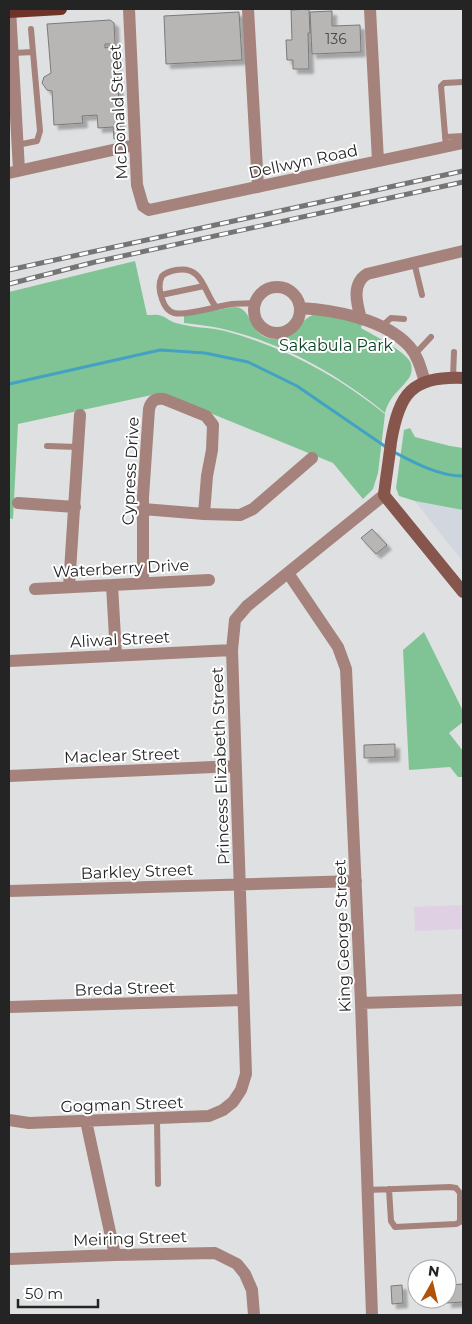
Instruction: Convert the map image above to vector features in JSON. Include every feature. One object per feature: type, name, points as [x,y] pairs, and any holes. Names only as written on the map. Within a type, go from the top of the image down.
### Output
[{"type":"main road","points":[[10,11],[61,9]]},
{"type":"street","name":"McDonald Street","points":[[129,9],[137,185],[143,206],[149,210]]},
{"type":"street","points":[[248,9],[258,187]]},
{"type":"street","points":[[370,9],[378,162]]},
{"type":"street","points":[[10,11],[13,53],[13,123],[18,145],[14,172],[135,145]]},
{"type":"street","name":"Dellwyn Road","points":[[149,210],[378,162],[445,142],[463,143]]},
{"type":"street","points":[[362,319],[357,303],[357,289],[363,276],[463,251]]},
{"type":"street","points":[[278,287],[296,296],[300,308],[299,317],[288,330],[270,331],[257,320],[254,312],[255,303],[258,296],[264,291],[278,287]]},
{"type":"street","points":[[300,308],[328,310],[362,319],[381,328],[404,342],[415,354],[425,382]]},
{"type":"street","points":[[458,378],[441,378],[425,382],[411,390],[404,399],[394,422],[384,495],[463,592]]},
{"type":"street","name":"Cypress Drive","points":[[143,583],[143,509],[149,409],[153,400],[164,399],[206,416],[213,425],[212,450],[207,476],[204,514]]},
{"type":"street","points":[[69,587],[80,415]]},
{"type":"street","points":[[143,509],[232,515],[247,512],[300,470],[312,458]]},
{"type":"street","name":"Princess Elizabeth Street","points":[[233,1102],[241,1090],[246,1074],[232,650],[234,620],[288,573],[384,495]]},
{"type":"street","points":[[18,503],[75,507]]},
{"type":"street","name":"King George Street","points":[[288,573],[338,647],[346,669],[361,1003],[372,1315]]},
{"type":"street","name":"Waterberry Drive","points":[[35,589],[210,580]]},
{"type":"street","points":[[112,585],[116,656]]},
{"type":"street","name":"Aliwal Street","points":[[9,661],[232,650]]},
{"type":"street","name":"Maclear Street","points":[[9,776],[236,766]]},
{"type":"street","name":"Barkley Street","points":[[9,891],[356,881]]},
{"type":"street","name":"Breda Street","points":[[9,1007],[243,1000]]},
{"type":"street","points":[[361,1003],[463,1000]]},
{"type":"street","name":"Gogman Street","points":[[9,1120],[29,1123],[209,1116],[223,1110],[233,1102]]},
{"type":"street","points":[[86,1121],[115,1255]]},
{"type":"street","name":"Meiring Street","points":[[9,1259],[216,1253],[237,1264],[245,1274],[252,1290],[254,1315]]},
{"type":"lane","points":[[18,145],[34,142],[38,139],[39,135],[31,29]]},
{"type":"lane","points":[[13,53],[33,52]]},
{"type":"lane","points":[[463,82],[444,83],[441,86],[445,142],[463,136]]},
{"type":"lane","points":[[414,262],[422,295]]},
{"type":"lane","points":[[216,308],[200,278],[193,271],[174,270],[162,276],[159,284],[161,295],[166,308],[173,313],[178,314],[216,308],[231,304],[255,303]]},
{"type":"lane","points":[[161,295],[204,286]]},
{"type":"lane","points":[[381,328],[391,318],[404,319]]},
{"type":"lane","points":[[415,354],[431,337]]},
{"type":"lane","points":[[454,352],[458,378]]},
{"type":"lane","points":[[47,446],[78,447]]},
{"type":"lane","points":[[157,1119],[158,1184]]},
{"type":"lane","points":[[368,1190],[389,1189],[456,1188],[460,1192],[460,1222],[456,1224],[393,1226],[389,1189]]},
{"type":"shaded area","points":[[415,501],[463,510],[463,562]]},
{"type":"shaded area","points":[[462,905],[463,929],[415,931],[414,907]]},
{"type":"green space","points":[[135,261],[147,315],[160,315],[182,325],[225,331],[268,345],[329,375],[385,414],[378,473],[373,489],[363,499],[333,463],[161,393],[18,424],[13,519],[9,518],[9,292]]},
{"type":"green space","name":"Sakabula Park","points":[[234,307],[240,308],[245,312],[259,333],[273,339],[281,339],[287,336],[310,316],[316,314],[362,324],[361,328],[400,351],[409,360],[412,369],[410,376],[392,398],[385,413],[328,372],[285,350],[264,341],[219,328],[184,323],[184,316]]},
{"type":"green space","points":[[410,428],[415,437],[463,448],[463,510],[399,496],[396,488],[404,430]]},
{"type":"green space","points":[[424,632],[463,711],[463,722],[449,733],[463,751],[463,777],[458,777],[450,767],[409,770],[403,650]]},
{"type":"building","points":[[309,9],[309,69],[293,69],[293,60],[287,60],[286,40],[292,40],[291,10]]},
{"type":"building","points":[[332,11],[332,26],[360,25],[361,52],[312,54],[310,12]]},
{"type":"building","points":[[239,12],[242,60],[166,64],[164,16]]},
{"type":"building","points":[[110,20],[114,23],[115,44],[105,44],[105,48],[110,47],[110,52],[116,51],[121,138],[114,139],[113,127],[98,128],[97,115],[82,116],[83,123],[54,125],[52,91],[47,90],[42,83],[44,77],[51,73],[47,24]]},
{"type":"building","points":[[372,529],[387,545],[376,554],[361,538]]},
{"type":"building","points":[[395,744],[395,757],[364,758],[364,745]]},
{"type":"building","points":[[457,1284],[463,1284],[463,1302],[457,1302]]},
{"type":"building","points":[[402,1285],[403,1303],[392,1304],[391,1286]]},
{"type":"waterway","points":[[9,384],[160,350],[205,353],[248,362],[297,386],[386,447]]},
{"type":"waterway","points":[[394,452],[436,471],[463,476]]},
{"type":"railway","points":[[9,270],[463,171]]},
{"type":"railway","points":[[9,284],[95,262],[463,182]]}]
